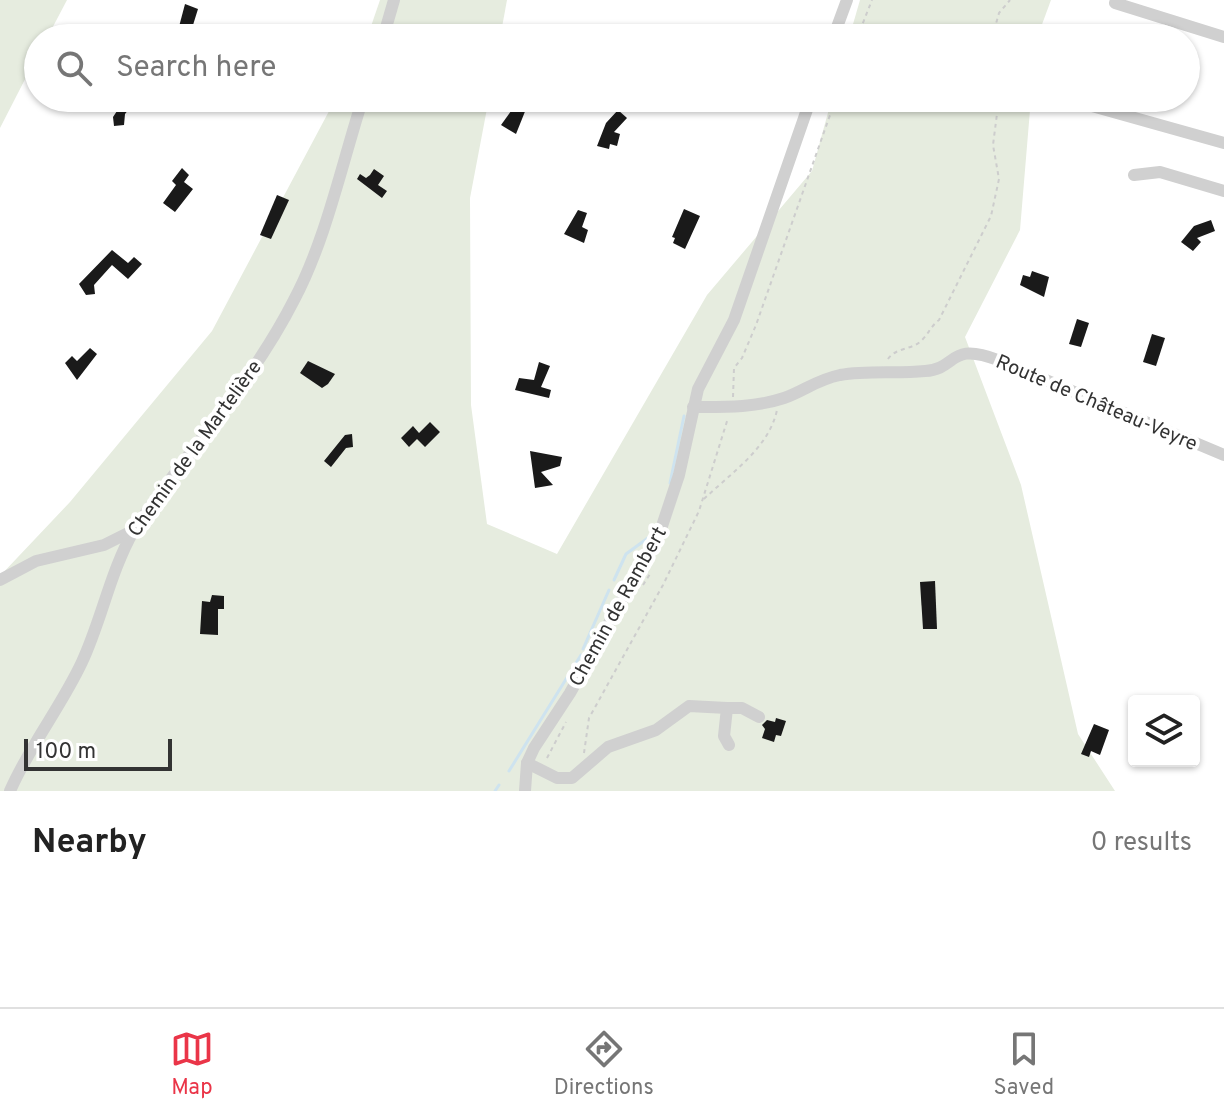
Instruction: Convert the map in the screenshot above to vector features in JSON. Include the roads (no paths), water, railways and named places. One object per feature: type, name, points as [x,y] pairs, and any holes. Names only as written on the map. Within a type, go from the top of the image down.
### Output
[{"type":"street","points":[[387,24],[394,0]]},
{"type":"street","points":[[838,24],[847,0]]},
{"type":"street","points":[[1115,3],[1182,24]]},
{"type":"street","points":[[1200,30],[1224,37]]},
{"type":"street","name":"Chemin de la Martelière","points":[[10,791],[27,752],[82,661],[116,564],[134,530],[262,354],[293,304],[315,250],[359,112]]},
{"type":"street","name":"Chemin de Rambert","points":[[525,791],[527,763],[660,532],[679,475],[693,407],[734,320],[806,112]]},
{"type":"street","points":[[1113,112],[1224,143]]},
{"type":"street","points":[[1134,175],[1160,172],[1224,191]]},
{"type":"street","name":"Route de Château-Veyre","points":[[693,407],[730,407],[780,399],[809,383],[882,371],[928,372],[959,353],[987,355],[1224,455]]},
{"type":"street","points":[[0,580],[36,561],[104,545],[134,530]]},
{"type":"street","points":[[527,763],[557,778],[572,778],[608,747],[656,730],[689,706],[742,708],[759,717]]},
{"type":"street","points":[[727,708],[724,736],[729,745]]},
{"type":"waterway","points":[[670,483],[684,416]]},
{"type":"waterway","points":[[614,580],[626,554],[652,535]]},
{"type":"waterway","points":[[583,649],[609,590]]},
{"type":"waterway","points":[[509,771],[581,655]]},
{"type":"waterway","points":[[495,791],[499,785]]}]
